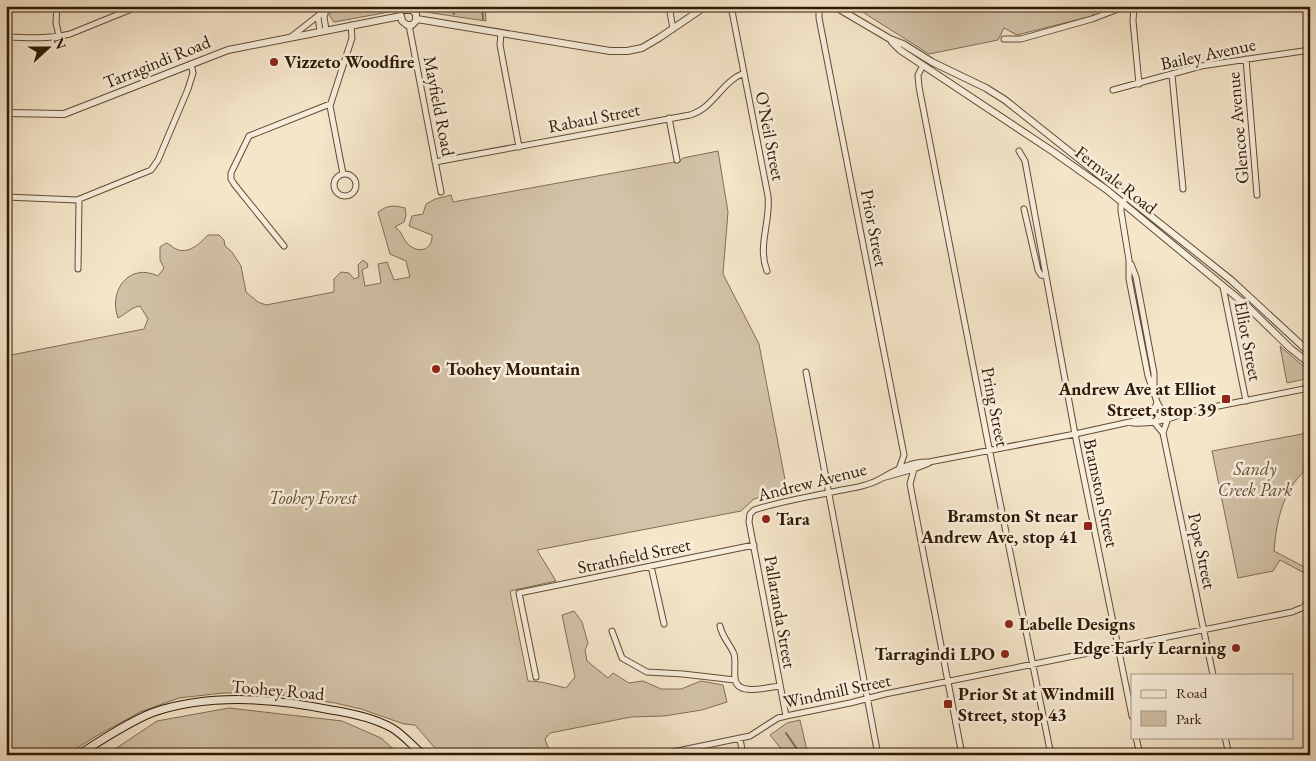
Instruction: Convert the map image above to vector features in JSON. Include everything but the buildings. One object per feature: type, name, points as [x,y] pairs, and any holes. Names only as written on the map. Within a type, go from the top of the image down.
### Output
[{"type":"main road","name":"Toohey Road","points":[[78,755],[103,739],[152,713],[180,705],[236,699],[296,703],[348,713],[391,728],[424,755]]},
{"type":"street","points":[[57,6],[56,23],[59,36]]},
{"type":"street","points":[[6,37],[36,39],[70,34],[139,6]]},
{"type":"street","points":[[291,37],[319,15],[327,6]]},
{"type":"street","points":[[323,31],[327,6]]},
{"type":"street","points":[[669,6],[673,29]]},
{"type":"street","points":[[417,19],[610,51],[627,52],[642,48],[706,6]]},
{"type":"street","name":"O'Neil Street","points":[[731,6],[769,205],[764,235],[764,259],[767,271]]},
{"type":"street","name":"Prior Street","points":[[819,6],[819,18],[904,455]]},
{"type":"street","name":"Fernvale Road","points":[[834,6],[932,62],[995,93],[1231,280],[1310,353]]},
{"type":"street","points":[[1004,39],[1019,40],[1096,18],[1126,6]]},
{"type":"street","points":[[1134,6],[1133,21],[1139,84]]},
{"type":"street","points":[[406,8],[414,12],[417,19],[414,24],[409,26],[403,23],[401,16],[406,8]]},
{"type":"street","points":[[319,15],[318,20],[323,31]]},
{"type":"street","name":"Tarragindi Road","points":[[6,113],[64,114],[228,50],[401,16]]},
{"type":"street","points":[[343,174],[330,104],[352,38],[351,25]]},
{"type":"street","name":"Mayfield Road","points":[[409,26],[441,192]]},
{"type":"street","points":[[501,33],[500,45],[519,147]]},
{"type":"street","name":"Fernvale Road","points":[[890,39],[900,50],[1074,166],[1122,203],[1246,305],[1290,348],[1310,364]]},
{"type":"street","name":"Bailey Avenue","points":[[1113,90],[1201,66],[1310,50]]},
{"type":"street","name":"Glencoe Avenue","points":[[1246,59],[1257,196]]},
{"type":"street","points":[[6,197],[79,200],[145,173],[155,166],[188,89],[193,74],[191,64]]},
{"type":"street","name":"Pring Street","points":[[923,65],[918,75],[919,86],[1051,755]]},
{"type":"street","name":"Rabaul Street","points":[[435,162],[690,115],[703,109],[730,80],[744,73]]},
{"type":"street","points":[[1172,75],[1183,189]]},
{"type":"street","points":[[284,246],[234,184],[231,174],[249,136],[330,104]]},
{"type":"street","points":[[669,118],[677,160]]},
{"type":"street","name":"Bramston Street","points":[[1019,151],[1025,161],[1057,342],[1131,711]]},
{"type":"street","points":[[343,174],[352,176],[357,184],[354,193],[347,197],[338,194],[334,186],[336,179],[343,174]]},
{"type":"street","points":[[1127,197],[1122,203],[1121,211],[1129,260],[1129,279],[1148,376],[1157,402],[1168,416],[1163,433]]},
{"type":"street","points":[[78,268],[79,200]]},
{"type":"street","name":"Bramston Street","points":[[1024,209],[1038,270],[1040,275],[1046,276]]},
{"type":"street","name":"Elliot Street","points":[[1223,287],[1246,401]]},
{"type":"street","points":[[806,372],[878,755]]},
{"type":"street","name":"Andrew Avenue","points":[[750,514],[756,509],[860,486],[882,478],[887,474],[923,462],[990,451],[1130,423],[1141,424],[1153,419],[1307,390],[1310,385]]},
{"type":"street","points":[[1153,419],[1157,402]]},
{"type":"street","name":"Pope Street","points":[[1153,419],[1163,433],[1213,674]]},
{"type":"street","points":[[904,455],[914,466],[910,484],[962,755]]},
{"type":"street","points":[[904,455],[899,471],[910,484]]},
{"type":"street","name":"Pallaranda Street","points":[[750,514],[749,522],[786,716]]},
{"type":"street","name":"Strathfield Street","points":[[536,676],[519,593],[754,545]]},
{"type":"street","points":[[652,566],[664,624]]},
{"type":"street","name":"Windmill Street","points":[[658,755],[740,739],[757,733],[778,718],[786,716],[1300,610],[1310,598]]},
{"type":"street","points":[[720,626],[723,637],[735,656],[735,680],[738,686],[745,689],[780,686]]},
{"type":"street","points":[[612,631],[622,658],[648,672],[735,680]]},
{"type":"street","points":[[1310,730],[1310,740]]},
{"type":"street","points":[[1136,738],[1140,755]]},
{"type":"street","points":[[1225,738],[1229,755]]},
{"type":"street","points":[[740,739],[743,755]]},
{"type":"green space","points":[[335,6],[396,6],[389,12],[334,22],[329,15]]},
{"type":"green space","points":[[417,6],[485,6],[486,21],[425,12]]},
{"type":"green space","points":[[853,6],[1100,6],[1092,16],[1017,35],[1004,28],[998,40],[929,54]]},
{"type":"green space","name":"Toohey Forest","points":[[718,151],[728,212],[723,274],[759,344],[787,490],[754,499],[741,511],[537,550],[556,581],[510,591],[528,681],[566,688],[575,677],[562,615],[574,611],[582,622],[588,643],[585,650],[587,661],[608,678],[613,673],[629,683],[643,681],[661,689],[681,689],[701,681],[723,685],[727,702],[702,710],[664,716],[631,717],[550,733],[545,739],[551,755],[441,755],[415,725],[404,724],[361,709],[335,703],[268,693],[223,693],[179,698],[140,712],[66,755],[6,755],[6,356],[144,329],[148,319],[140,306],[118,318],[116,298],[123,282],[130,276],[138,273],[148,273],[158,276],[164,268],[160,260],[160,247],[166,243],[176,249],[185,250],[194,247],[208,235],[219,235],[241,266],[246,292],[258,302],[266,305],[334,292],[334,279],[341,272],[349,273],[354,279],[359,277],[358,265],[363,260],[367,263],[368,267],[362,270],[365,286],[381,283],[378,264],[387,262],[394,280],[410,277],[406,261],[390,254],[378,212],[385,208],[394,206],[405,208],[404,222],[395,227],[411,247],[420,250],[430,244],[432,235],[409,226],[412,216],[423,214],[426,204],[435,199],[451,195],[453,202],[680,161],[683,158]]},
{"type":"green space","points":[[1280,346],[1310,372],[1310,378],[1287,383]]},
{"type":"green space","name":"Sandy Creek Park","points":[[1310,429],[1310,466],[1293,484],[1283,504],[1277,527],[1274,551],[1310,570],[1310,576],[1280,560],[1273,571],[1238,578],[1212,451],[1302,434]]},
{"type":"green space","points":[[229,708],[342,721],[381,738],[400,755],[106,755],[157,721]]},
{"type":"green space","points":[[800,720],[808,755],[786,755],[770,735],[787,723]]},
{"type":"waterway","points":[[449,6],[454,14]]},
{"type":"waterway","points":[[482,6],[483,19]]},
{"type":"waterway","points":[[786,733],[801,755]]},
{"type":"place","name":"Vizzeto Woodfire","points":[[274,62]]},
{"type":"place","name":"Toohey Mountain","points":[[436,369]]},
{"type":"place","name":"Andrew Ave at Elliot Street, stop 39","points":[[1226,399]]},
{"type":"place","name":"Tara","points":[[766,519]]},
{"type":"place","name":"Bramston St near Andrew Ave, stop 41","points":[[1088,526]]},
{"type":"place","name":"Labelle Designs","points":[[1009,624]]},
{"type":"place","name":"Edge Early Learning","points":[[1236,648]]},
{"type":"place","name":"Tarragindi LPO","points":[[1005,654]]},
{"type":"place","name":"Prior St at Windmill Street, stop 43","points":[[948,704]]}]
